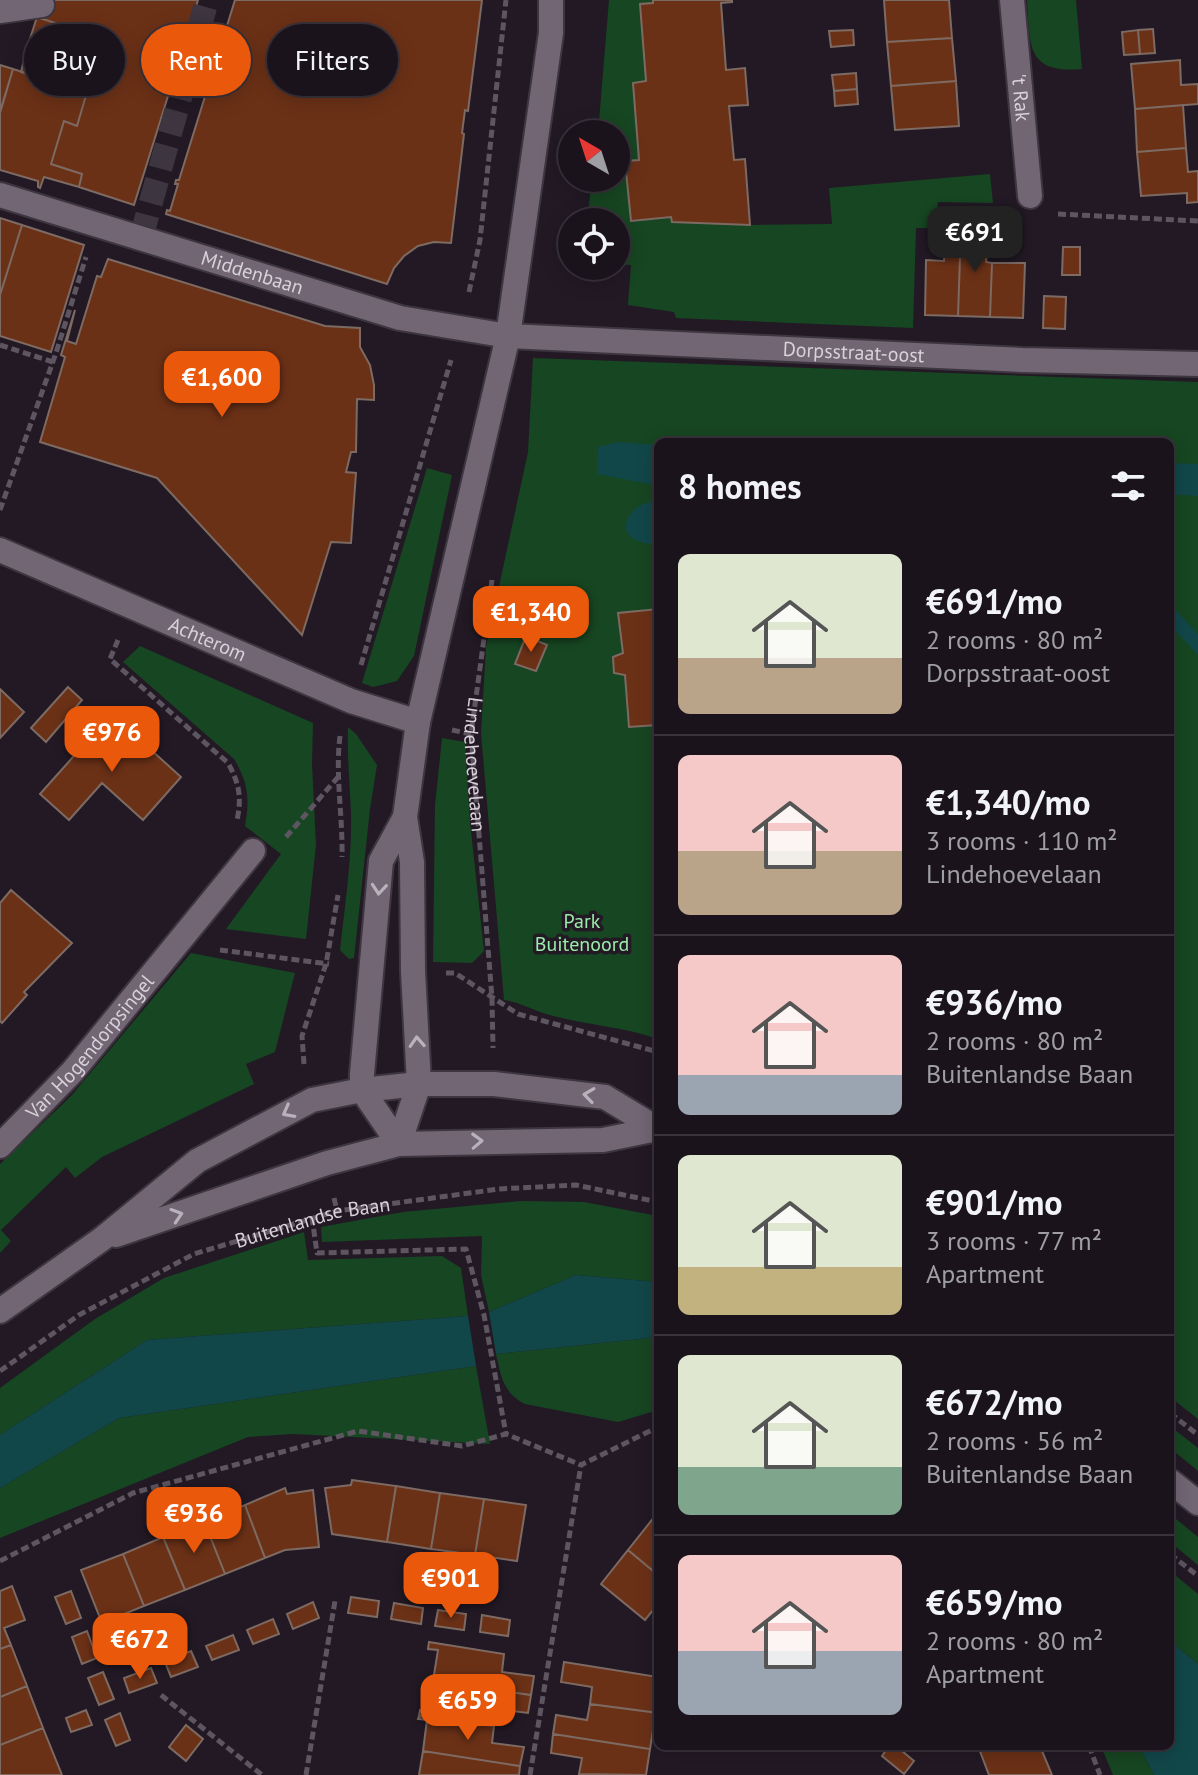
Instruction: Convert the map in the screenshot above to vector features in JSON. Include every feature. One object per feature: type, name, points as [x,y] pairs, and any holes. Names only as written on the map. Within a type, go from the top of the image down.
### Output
[{"type":"street","points":[[399,1144],[419,1084],[413,971],[412,862],[405,817],[418,722],[508,336],[551,33],[551,0]]},
{"type":"street","name":"'t Rak","points":[[1012,0],[1030,196]]},
{"type":"street","points":[[0,11],[42,5]]},
{"type":"street","name":"Middenbaan","points":[[0,195],[400,318],[508,336]]},
{"type":"street","name":"Dorpsstraat-oost","points":[[508,336],[1022,360],[1198,364]]},
{"type":"street","name":"Achterom","points":[[0,550],[351,701],[418,722]]},
{"type":"street","points":[[399,1144],[362,1090],[381,861],[405,817]]},
{"type":"street","name":"Van Hogendorpsingel","points":[[0,1146],[73,1071],[253,851]]},
{"type":"street","points":[[0,1311],[102,1239],[197,1161],[312,1100],[362,1090],[419,1084],[494,1084],[605,1097],[654,1127]]},
{"type":"street","points":[[102,1239],[327,1163],[399,1144],[603,1140],[654,1130]]},
{"type":"street","points":[[1174,1484],[1198,1503]]},
{"type":"path","points":[[1030,196],[1043,214],[1198,221]]},
{"type":"path","points":[[0,510],[56,353],[95,225]]},
{"type":"path","points":[[0,345],[53,362]]},
{"type":"path","name":"Lindehoevelaan","points":[[492,579],[471,734],[492,998],[494,1084]]},
{"type":"path","points":[[132,606],[110,659],[228,763],[238,781],[241,803],[236,826],[253,851],[276,848],[339,776]]},
{"type":"path","points":[[342,863],[343,820],[338,754],[342,724],[351,701]]},
{"type":"path","points":[[305,1073],[302,1036],[326,964],[339,892]]},
{"type":"path","points":[[179,945],[326,964]]},
{"type":"path","points":[[492,998],[518,1014],[654,1051]]},
{"type":"path","points":[[496,1141],[499,1189]]},
{"type":"path","name":"Buitenlandse Baan","points":[[0,1371],[79,1315],[194,1254],[312,1217],[499,1189],[576,1185],[654,1201]]},
{"type":"path","points":[[312,1217],[317,1253],[466,1249],[484,1315],[506,1434]]},
{"type":"path","points":[[1174,1416],[1198,1435]]},
{"type":"path","points":[[0,1561],[133,1493],[358,1431],[462,1446],[506,1434],[581,1465],[654,1429]]},
{"type":"path","points":[[530,1775],[581,1465]]},
{"type":"path","points":[[1174,1557],[1198,1576]]},
{"type":"path","points":[[306,1775],[335,1601]]},
{"type":"path","points":[[161,1695],[262,1775]]},
{"type":"path","points":[[1091,1750],[1100,1775]]},
{"type":"green space","points":[[609,0],[653,0],[653,3],[640,5],[646,81],[633,83],[639,160],[630,161],[630,120],[599,120]]},
{"type":"green space","points":[[1027,0],[1076,0],[1082,69],[1050,67],[1041,61],[1031,43]]},
{"type":"green space","points":[[990,174],[993,203],[938,202],[936,228],[916,228],[913,328],[676,318],[674,312],[628,305],[630,209],[631,221],[671,217],[672,222],[832,224],[829,188]]},
{"type":"green space","points":[[590,192],[629,192],[630,208],[589,208]]},
{"type":"green space","name":"Park Buitenoord","points":[[533,358],[1198,382],[1198,1419],[1174,1400],[1174,438],[654,438],[654,1038],[560,1018],[504,1000],[481,733],[486,647],[528,452]]},
{"type":"green space","points":[[427,468],[452,475],[414,656],[397,681],[373,687],[362,683]]},
{"type":"green space","points":[[140,646],[313,723],[316,845],[306,939],[226,929],[281,854],[245,826],[247,791],[234,759],[123,662]]},
{"type":"green space","points":[[348,727],[377,765],[354,958],[349,959],[340,950],[351,831]]},
{"type":"green space","points":[[442,738],[465,742],[484,951],[472,963],[433,962],[435,805]]},
{"type":"green space","points":[[191,953],[295,973],[275,1052],[246,1064],[254,1084],[102,1157],[75,1178],[66,1167],[1,1230],[11,1241],[0,1253],[0,1164],[71,1096]]},
{"type":"green space","points":[[521,1201],[584,1202],[654,1215],[654,1282],[576,1275],[489,1312],[481,1275],[482,1236],[322,1242],[321,1227],[403,1212]]},
{"type":"green space","points":[[304,1232],[308,1260],[442,1256],[461,1268],[468,1316],[147,1340],[0,1435],[0,1388],[95,1319],[164,1278]]},
{"type":"green space","points":[[654,1337],[654,1411],[618,1422],[525,1404],[507,1389],[496,1354]]},
{"type":"green space","points":[[476,1366],[490,1444],[293,1434],[248,1437],[0,1538],[0,1488],[119,1418]]},
{"type":"green space","points":[[1174,1429],[1198,1448],[1198,1471],[1174,1451]]},
{"type":"green space","points":[[1174,1517],[1198,1537],[1198,1565],[1174,1545]]},
{"type":"green space","points":[[1174,1574],[1198,1594],[1198,1664],[1174,1644]]},
{"type":"green space","points":[[1103,1750],[1141,1750],[1154,1775],[1113,1775]]},
{"type":"shaded area","points":[[617,442],[654,445],[654,485],[597,474],[598,447]]},
{"type":"shaded area","points":[[1174,463],[1198,464],[1198,496],[1174,494]]},
{"type":"shaded area","points":[[654,501],[654,544],[635,539],[627,531],[628,518],[639,506]]},
{"type":"shaded area","points":[[1174,608],[1198,634],[1198,655],[1174,629]]},
{"type":"shaded area","points":[[576,1275],[654,1282],[654,1337],[496,1354],[489,1312]]},
{"type":"shaded area","points":[[468,1316],[476,1366],[119,1418],[0,1488],[0,1435],[147,1340]]},
{"type":"shaded area","points":[[1174,1644],[1198,1664],[1198,1775],[1154,1775],[1141,1750],[1174,1750]]},
{"type":"building","points":[[43,0],[198,0],[191,24],[141,24],[141,96],[168,96],[134,205],[79,187],[82,174],[51,164],[64,121],[77,126],[86,96],[125,96],[125,24],[58,24],[37,17]]},
{"type":"building","points":[[235,0],[482,0],[468,111],[465,110],[462,133],[451,243],[434,242],[418,246],[394,268],[387,284],[166,214],[167,210],[170,211],[178,184],[175,184],[176,180],[179,180],[205,96],[251,96],[251,24],[228,24]]},
{"type":"building","points":[[653,0],[732,0],[721,3],[726,70],[745,68],[748,105],[729,106],[734,160],[745,159],[750,225],[672,222],[671,217],[631,221],[628,192],[630,161],[639,160],[633,83],[646,81],[640,4],[653,3]]},
{"type":"building","points":[[884,0],[949,0],[952,38],[887,42]]},
{"type":"building","points":[[37,17],[58,24],[35,24]]},
{"type":"building","points":[[1153,29],[1155,53],[1140,54],[1138,30]]},
{"type":"building","points":[[853,30],[854,45],[831,47],[829,31]]},
{"type":"building","points":[[1138,30],[1140,54],[1124,55],[1122,32]]},
{"type":"building","points":[[952,38],[956,81],[891,86],[887,42]]},
{"type":"building","points":[[1180,60],[1181,85],[1198,84],[1198,104],[1135,109],[1131,64]]},
{"type":"building","points":[[0,65],[13,69],[0,112]]},
{"type":"building","points":[[13,69],[24,72],[24,96],[86,96],[77,126],[64,121],[51,164],[82,174],[79,187],[44,177],[40,188],[38,181],[0,170],[0,113]]},
{"type":"building","points":[[856,73],[857,89],[834,91],[832,75]]},
{"type":"building","points":[[956,81],[959,126],[895,130],[891,86]]},
{"type":"building","points":[[857,89],[858,104],[835,106],[834,91]]},
{"type":"building","points":[[1183,105],[1186,148],[1137,152],[1135,109]]},
{"type":"building","points":[[1186,148],[1188,172],[1198,171],[1198,202],[1187,203],[1187,193],[1141,196],[1137,152]]},
{"type":"building","points":[[0,218],[22,225],[0,295]]},
{"type":"building","points":[[22,225],[84,245],[51,352],[0,336],[0,295]]},
{"type":"building","points":[[945,227],[961,228],[958,316],[925,315],[926,260],[944,261]]},
{"type":"building","points":[[961,228],[990,229],[986,262],[992,263],[990,317],[958,316]]},
{"type":"building","points":[[1063,247],[1080,247],[1080,275],[1062,275]]},
{"type":"building","points":[[108,259],[325,326],[360,328],[360,347],[370,365],[374,400],[357,399],[356,452],[351,452],[346,472],[356,473],[351,543],[331,542],[302,635],[157,478],[40,442],[75,310],[67,341],[76,344],[97,276],[101,277]]},
{"type":"building","points":[[992,263],[1025,263],[1023,318],[990,317]]},
{"type":"building","points":[[1044,296],[1066,297],[1065,329],[1043,328]]},
{"type":"building","points":[[654,609],[654,725],[629,727],[625,675],[614,673],[613,657],[623,653],[618,613]]},
{"type":"building","points":[[526,636],[547,645],[536,671],[515,664]]},
{"type":"building","points":[[68,687],[82,700],[46,742],[31,728]]},
{"type":"building","points":[[0,689],[24,712],[0,738]]},
{"type":"building","points":[[106,720],[133,744],[139,739],[181,777],[143,820],[102,783],[69,820],[40,794]]},
{"type":"building","points":[[11,890],[72,943],[24,992],[27,995],[2,1023],[0,903]]},
{"type":"building","points":[[352,1480],[396,1486],[387,1542],[332,1534],[325,1488],[351,1485]]},
{"type":"building","points":[[396,1486],[440,1493],[431,1549],[387,1542]]},
{"type":"building","points":[[285,1488],[287,1494],[313,1490],[319,1547],[285,1550],[265,1558],[245,1505]]},
{"type":"building","points":[[440,1493],[484,1499],[475,1555],[431,1549]]},
{"type":"building","points":[[484,1499],[526,1505],[517,1561],[475,1555]]},
{"type":"building","points":[[245,1505],[265,1558],[225,1574],[204,1521]]},
{"type":"building","points":[[654,1517],[654,1572],[628,1550]]},
{"type":"building","points":[[204,1521],[225,1574],[185,1590],[163,1537]]},
{"type":"building","points":[[163,1537],[185,1590],[144,1606],[123,1554]]},
{"type":"building","points":[[628,1550],[654,1572],[654,1609],[645,1620],[601,1584]]},
{"type":"building","points":[[123,1554],[144,1606],[102,1623],[81,1570]]},
{"type":"building","points":[[12,1586],[25,1620],[4,1628],[11,1645],[0,1649],[0,1591]]},
{"type":"building","points":[[71,1591],[81,1618],[66,1624],[55,1597]]},
{"type":"building","points":[[351,1597],[379,1601],[377,1617],[348,1613]]},
{"type":"building","points":[[313,1602],[319,1618],[293,1629],[287,1614]]},
{"type":"building","points":[[394,1603],[423,1608],[421,1624],[391,1619]]},
{"type":"building","points":[[438,1610],[466,1614],[464,1630],[435,1626]]},
{"type":"building","points":[[482,1615],[510,1620],[508,1636],[480,1632]]},
{"type":"building","points":[[273,1619],[279,1634],[253,1644],[247,1630]]},
{"type":"building","points":[[87,1631],[97,1658],[82,1664],[72,1637]]},
{"type":"building","points":[[233,1635],[239,1650],[212,1660],[206,1646]]},
{"type":"building","points":[[429,1642],[504,1654],[502,1672],[534,1676],[531,1695],[433,1681],[438,1650],[428,1649]]},
{"type":"building","points":[[11,1645],[27,1686],[0,1697],[0,1649]]},
{"type":"building","points":[[191,1651],[198,1667],[171,1677],[165,1662]]},
{"type":"building","points":[[564,1662],[654,1676],[654,1712],[590,1704],[592,1687],[561,1682]]},
{"type":"building","points":[[151,1668],[157,1683],[129,1693],[124,1678]]},
{"type":"building","points":[[103,1672],[114,1699],[99,1705],[88,1678]]},
{"type":"building","points":[[433,1681],[531,1695],[528,1713],[497,1709],[494,1726],[419,1716],[420,1710],[429,1711]]},
{"type":"building","points":[[27,1686],[43,1728],[0,1745],[0,1697]]},
{"type":"building","points":[[590,1704],[654,1712],[650,1749],[553,1734],[556,1715],[587,1720]]},
{"type":"building","points":[[86,1710],[92,1725],[71,1732],[66,1718]]},
{"type":"building","points":[[120,1713],[130,1740],[116,1746],[105,1720]]},
{"type":"building","points":[[419,1716],[494,1726],[492,1743],[524,1747],[520,1766],[423,1751],[427,1720],[418,1719]]},
{"type":"building","points":[[186,1725],[203,1739],[186,1761],[169,1747]]},
{"type":"building","points":[[43,1728],[62,1775],[0,1775],[0,1745]]},
{"type":"building","points":[[553,1734],[650,1749],[646,1775],[579,1774],[582,1758],[551,1753]]},
{"type":"building","points":[[886,1750],[901,1750],[914,1761],[904,1774],[882,1756]]},
{"type":"building","points":[[980,1750],[1042,1750],[1052,1775],[989,1775]]},
{"type":"building","points":[[423,1751],[520,1766],[519,1775],[419,1775]]},
{"type":"tunnel","points":[[141,238],[207,0]]}]
